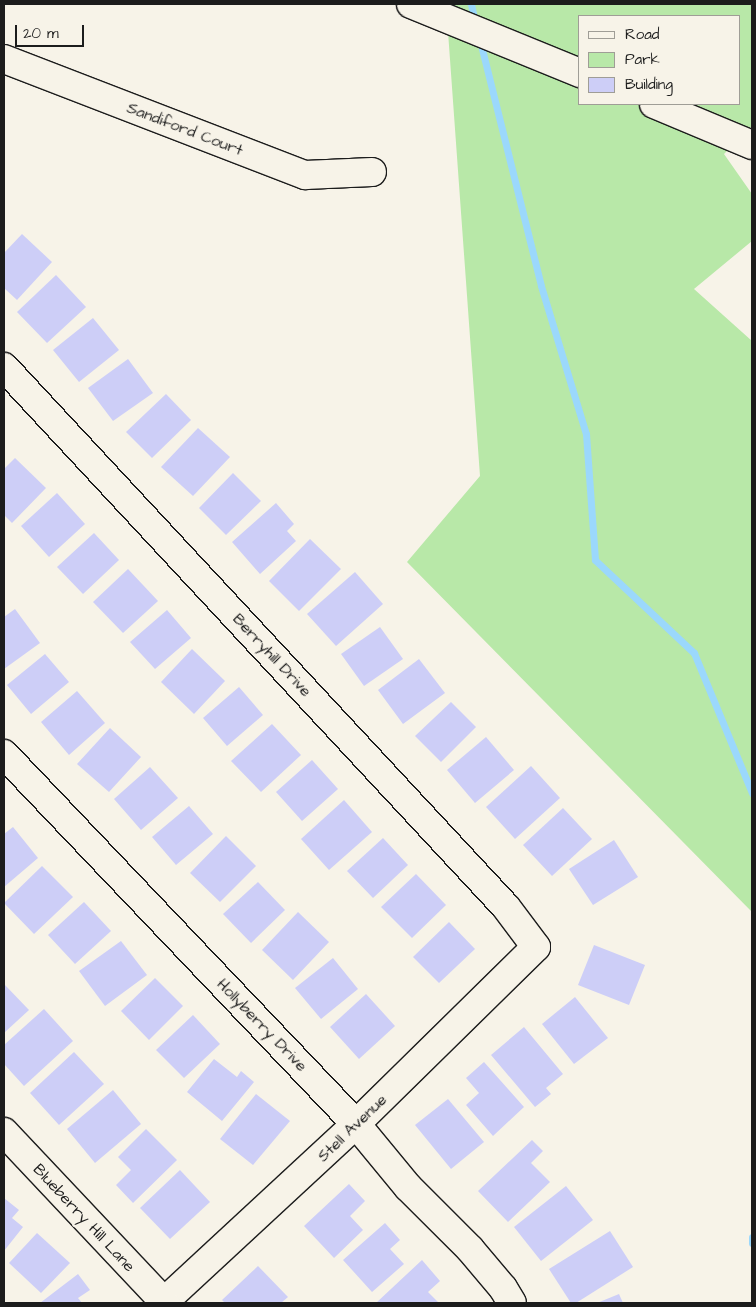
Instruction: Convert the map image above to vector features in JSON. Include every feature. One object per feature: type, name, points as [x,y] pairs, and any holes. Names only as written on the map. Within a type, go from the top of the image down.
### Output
[{"type":"street","points":[[413,5],[578,72]]},
{"type":"street","name":"Sandiford Court","points":[[4,59],[305,175],[372,172]]},
{"type":"street","points":[[656,105],[752,145]]},
{"type":"street","name":"Berryhill Drive","points":[[4,367],[506,907],[536,947]]},
{"type":"street","name":"Hollyberry Drive","points":[[4,754],[356,1124],[408,1187],[470,1249],[503,1288],[512,1303]]},
{"type":"street","name":"Stell Avenue","points":[[164,1303],[356,1124],[536,947]]},
{"type":"street","name":"Blueberry Hill Lane","points":[[4,1132],[164,1303]]},
{"type":"green space","points":[[446,4],[752,4],[752,126],[724,154],[752,194],[752,241],[694,289],[752,341],[751,911],[407,562],[480,476]]},
{"type":"building","points":[[22,234],[52,262],[17,300],[4,288],[4,253]]},
{"type":"building","points":[[56,275],[86,307],[47,343],[17,312]]},
{"type":"building","points":[[93,318],[119,350],[79,382],[53,350]]},
{"type":"building","points":[[128,359],[153,393],[113,421],[88,388]]},
{"type":"building","points":[[166,394],[191,420],[152,458],[126,432]]},
{"type":"building","points":[[198,428],[230,457],[193,496],[161,467]]},
{"type":"building","points":[[15,458],[46,488],[12,523],[4,515],[4,469]]},
{"type":"building","points":[[233,473],[261,501],[226,535],[199,508]]},
{"type":"building","points":[[57,493],[85,524],[49,557],[21,526]]},
{"type":"building","points":[[276,503],[294,524],[287,531],[296,541],[260,574],[232,542]]},
{"type":"building","points":[[94,533],[119,560],[83,594],[57,567]]},
{"type":"building","points":[[310,539],[341,569],[299,611],[269,581]]},
{"type":"building","points":[[128,569],[158,601],[123,633],[93,602]]},
{"type":"building","points":[[355,572],[383,604],[336,646],[307,614]]},
{"type":"building","points":[[15,609],[40,643],[4,669],[4,617]]},
{"type":"building","points":[[167,610],[191,638],[155,669],[130,642]]},
{"type":"building","points":[[380,627],[403,659],[364,686],[341,654]]},
{"type":"building","points":[[192,649],[225,681],[194,714],[161,682]]},
{"type":"building","points":[[45,654],[69,682],[31,714],[7,685]]},
{"type":"building","points":[[419,659],[445,693],[403,724],[378,690]]},
{"type":"building","points":[[239,687],[263,715],[227,746],[203,718]]},
{"type":"building","points":[[77,691],[105,723],[69,755],[41,722]]},
{"type":"building","points":[[451,702],[476,727],[441,762],[415,736]]},
{"type":"building","points":[[272,724],[301,755],[261,792],[231,761]]},
{"type":"building","points":[[110,728],[141,757],[109,792],[77,764]]},
{"type":"building","points":[[486,737],[514,770],[475,803],[447,770]]},
{"type":"building","points":[[312,760],[338,789],[302,821],[276,792]]},
{"type":"building","points":[[531,766],[560,798],[515,839],[486,807]]},
{"type":"building","points":[[150,767],[178,798],[141,830],[114,799]]},
{"type":"building","points":[[344,800],[372,832],[329,870],[301,839]]},
{"type":"building","points":[[189,806],[213,834],[176,865],[152,837]]},
{"type":"building","points":[[563,808],[592,839],[552,876],[523,845]]},
{"type":"building","points":[[13,827],[38,858],[4,887],[4,834]]},
{"type":"building","points":[[226,836],[256,866],[220,902],[190,873]]},
{"type":"building","points":[[383,838],[408,865],[373,898],[347,871]]},
{"type":"building","points":[[614,840],[638,877],[593,905],[569,869]]},
{"type":"building","points":[[42,866],[73,897],[34,934],[4,903]]},
{"type":"building","points":[[416,874],[446,905],[412,938],[381,907]]},
{"type":"building","points":[[258,882],[285,910],[251,943],[223,914]]},
{"type":"building","points":[[84,902],[111,931],[75,964],[48,935]]},
{"type":"building","points":[[298,912],[329,942],[293,980],[262,950]]},
{"type":"building","points":[[449,922],[475,949],[439,983],[413,957]]},
{"type":"building","points":[[121,941],[147,975],[105,1006],[79,971]]},
{"type":"building","points":[[594,945],[645,965],[629,1005],[578,985]]},
{"type":"building","points":[[333,958],[358,989],[321,1019],[295,988]]},
{"type":"building","points":[[155,978],[183,1006],[149,1040],[121,1011]]},
{"type":"building","points":[[4,984],[29,1010],[4,1033]]},
{"type":"building","points":[[366,994],[395,1026],[359,1059],[330,1027]]},
{"type":"building","points":[[575,997],[608,1038],[574,1064],[542,1024]]},
{"type":"building","points":[[44,1009],[73,1041],[24,1086],[4,1064],[4,1045]]},
{"type":"building","points":[[193,1015],[220,1044],[184,1078],[156,1050]]},
{"type":"building","points":[[524,1027],[563,1074],[546,1088],[551,1094],[535,1107],[491,1055]]},
{"type":"building","points":[[74,1052],[104,1084],[59,1125],[30,1093]]},
{"type":"building","points":[[214,1059],[237,1077],[241,1071],[254,1082],[222,1121],[187,1092]]},
{"type":"building","points":[[484,1062],[524,1107],[493,1136],[466,1105],[479,1093],[466,1078]]},
{"type":"building","points":[[113,1090],[141,1124],[95,1163],[67,1129]]},
{"type":"building","points":[[256,1094],[290,1121],[253,1165],[220,1139]]},
{"type":"building","points":[[448,1099],[484,1142],[451,1169],[415,1125]]},
{"type":"building","points":[[146,1129],[177,1160],[133,1203],[116,1185],[131,1170],[118,1157]]},
{"type":"building","points":[[532,1140],[543,1151],[531,1163],[550,1182],[508,1222],[478,1191]]},
{"type":"building","points":[[180,1170],[210,1202],[170,1239],[140,1208]]},
{"type":"building","points":[[349,1184],[365,1201],[350,1216],[363,1230],[334,1258],[304,1226]]},
{"type":"building","points":[[566,1186],[593,1220],[541,1261],[514,1227]]},
{"type":"building","points":[[4,1198],[19,1210],[12,1218],[23,1227],[4,1251]]},
{"type":"building","points":[[385,1223],[400,1240],[390,1249],[404,1264],[372,1292],[343,1260]]},
{"type":"building","points":[[610,1231],[633,1267],[576,1303],[571,1303],[549,1269]]},
{"type":"building","points":[[37,1233],[70,1263],[41,1293],[9,1263]]},
{"type":"building","points":[[422,1260],[440,1281],[428,1292],[439,1303],[376,1303]]},
{"type":"building","points":[[258,1266],[288,1297],[281,1303],[225,1303],[222,1300]]},
{"type":"building","points":[[78,1274],[90,1290],[78,1298],[82,1303],[40,1303]]},
{"type":"building","points":[[619,1294],[623,1303],[597,1303]]},
{"type":"waterway","points":[[471,4],[475,23]]},
{"type":"waterway","points":[[480,41],[541,286],[586,434],[595,560],[694,653],[752,793]]},
{"type":"waterway","points":[[752,1237],[752,1243]]}]
